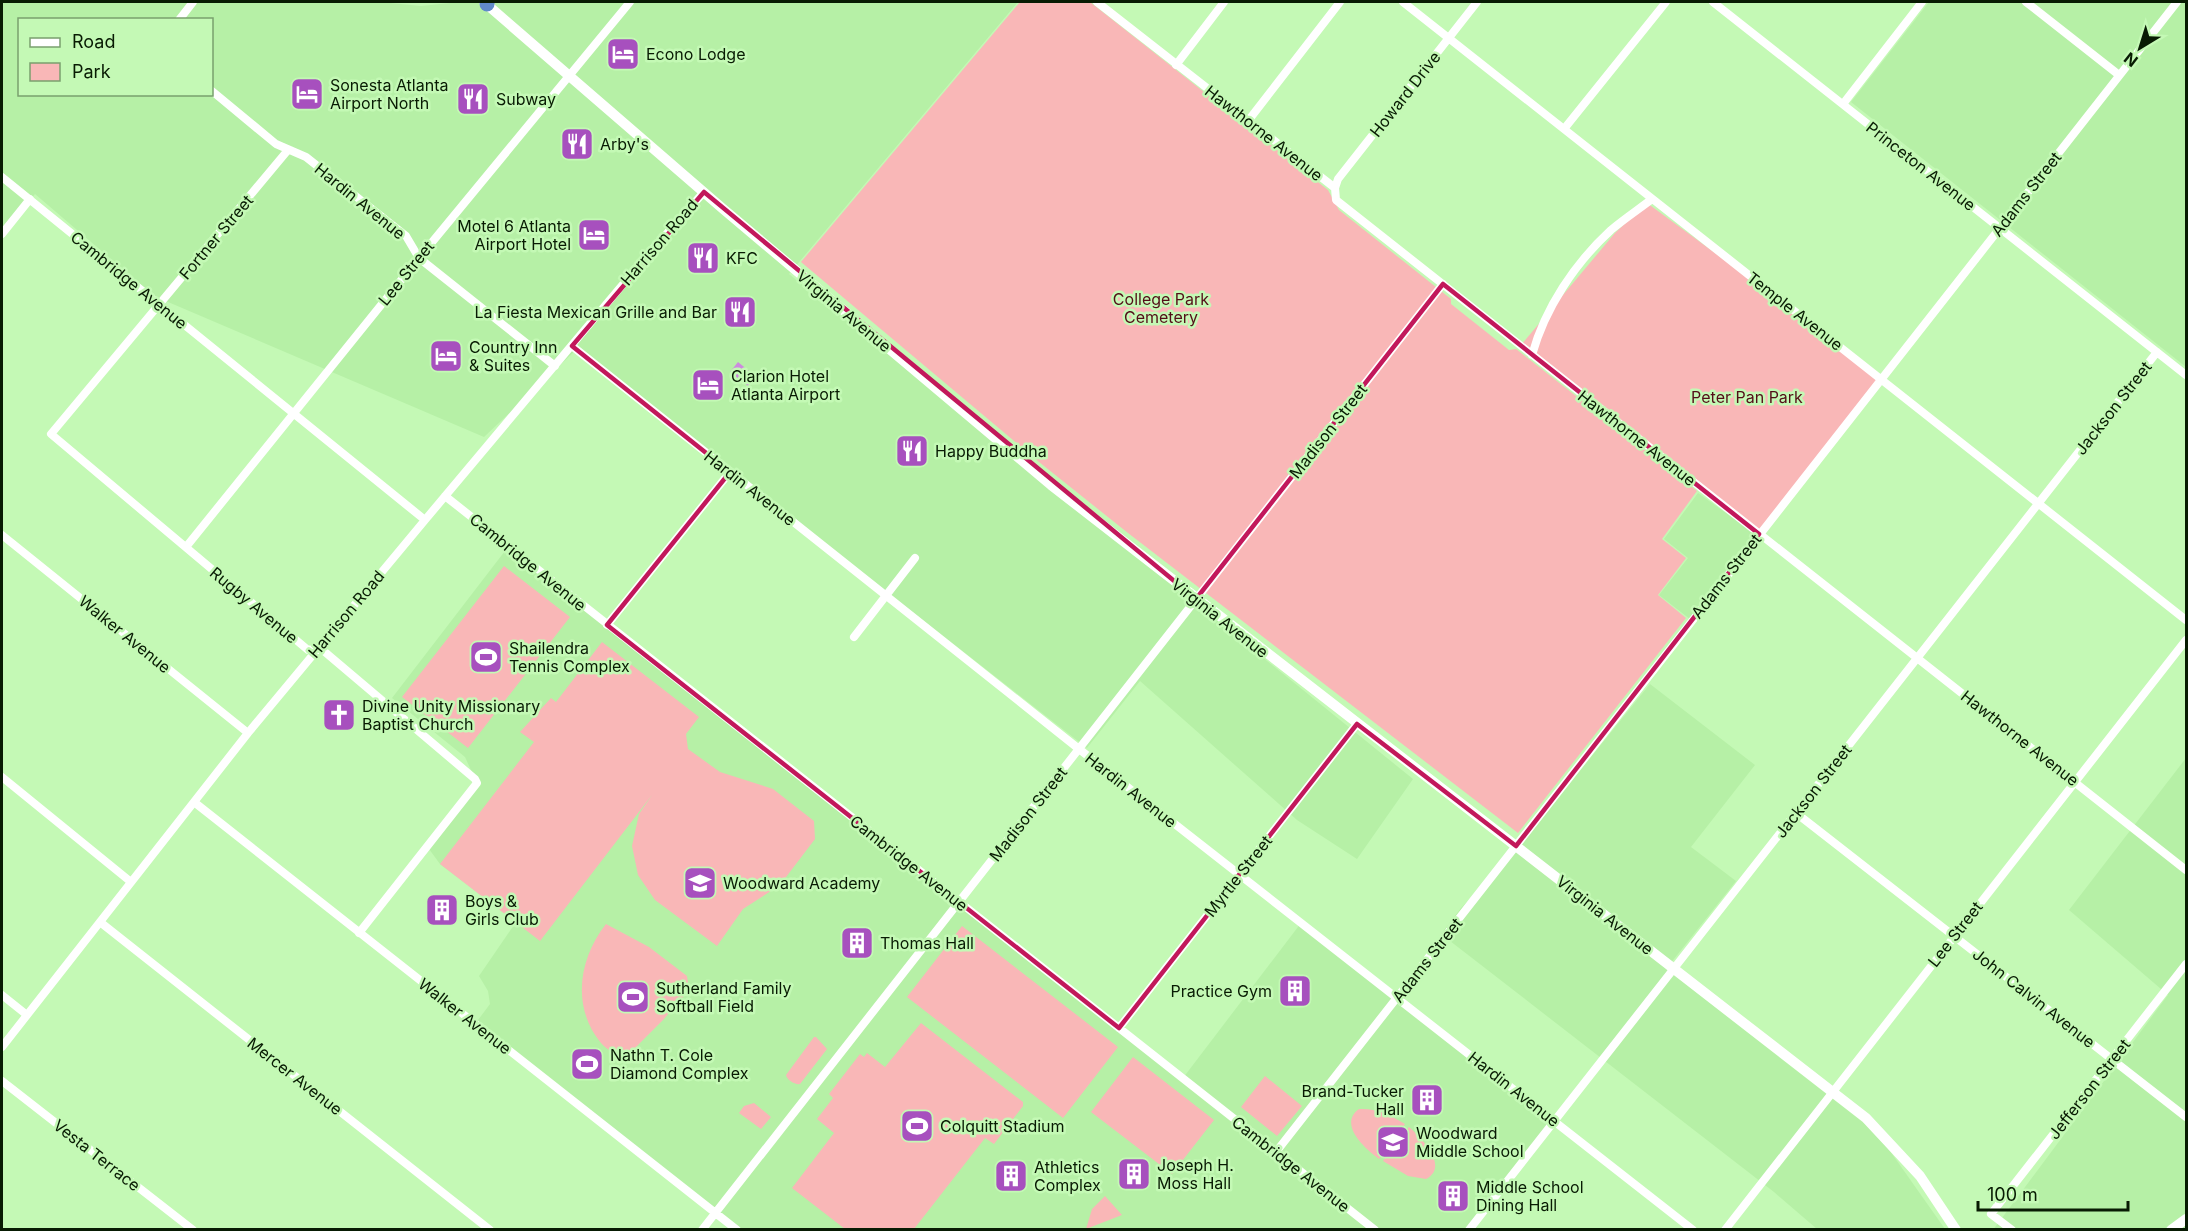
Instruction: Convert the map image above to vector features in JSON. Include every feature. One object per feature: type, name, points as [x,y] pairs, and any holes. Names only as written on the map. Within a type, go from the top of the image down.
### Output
[{"type":"main road","name":"Virginia Avenue","points":[[486,2],[704,192],[1043,478],[1866,1118],[1902,1154],[1937,1199],[1956,1230]]},
{"type":"main road","points":[[2171,1230],[2187,1219]]},
{"type":"street","points":[[181,18],[193,2]]},
{"type":"street","name":"Lee Street","points":[[186,547],[568,75],[630,2]]},
{"type":"street","name":"Hawthorne Avenue","points":[[1097,2],[1335,188],[1336,200],[2187,870]]},
{"type":"street","points":[[1176,65],[1224,2]]},
{"type":"street","points":[[1248,121],[1340,2]]},
{"type":"street","name":"Temple Avenue","points":[[1403,2],[2187,620]]},
{"type":"street","name":"Howard Drive","points":[[1335,188],[1338,179],[1477,2]]},
{"type":"street","points":[[1564,129],[1666,2]]},
{"type":"street","name":"Princeton Avenue","points":[[1713,2],[2187,375]]},
{"type":"street","points":[[1843,104],[1922,2]]},
{"type":"street","points":[[2026,2],[2119,75]]},
{"type":"street","name":"Adams Street","points":[[1276,1152],[2177,2]]},
{"type":"street","name":"Hardin Avenue","points":[[213,92],[276,144],[306,157],[406,237],[419,258],[555,366]]},
{"type":"street","name":"Fortner Street","points":[[51,434],[288,150]]},
{"type":"street","name":"Cambridge Avenue","points":[[2,177],[424,520]]},
{"type":"street","name":"Harrison Road","points":[[2,1047],[248,733],[653,248],[704,192]]},
{"type":"street","points":[[2,234],[30,199]]},
{"type":"street","points":[[1532,355],[1538,332],[1547,313],[1581,263],[1611,231],[1652,199]]},
{"type":"street","name":"Madison Street","points":[[702,1230],[1443,284]]},
{"type":"street","name":"Hardin Avenue","points":[[572,346],[1079,749],[1693,1230]]},
{"type":"street","name":"Jackson Street","points":[[1469,1230],[2157,352]]},
{"type":"street","name":"Rugby Avenue","points":[[51,434],[308,650],[319,647],[475,779],[477,783],[359,933]]},
{"type":"street","points":[[607,625],[730,472]]},
{"type":"street","name":"Cambridge Avenue","points":[[445,496],[1375,1230]]},
{"type":"street","name":"Walker Avenue","points":[[2,535],[248,733]]},
{"type":"street","points":[[854,637],[915,558]]},
{"type":"street","name":"Lee Street","points":[[1725,1230],[2187,640]]},
{"type":"street","name":"Myrtle Street","points":[[1119,1028],[1357,724]]},
{"type":"street","points":[[2,777],[131,882]]},
{"type":"street","name":"Walker Avenue","points":[[194,802],[736,1230]]},
{"type":"street","name":"John Calvin Avenue","points":[[1796,813],[2187,1117]]},
{"type":"street","name":"Mercer Avenue","points":[[100,922],[490,1230]]},
{"type":"street","name":"Jefferson Street","points":[[2012,1230],[1991,1214],[2187,964]]},
{"type":"street","points":[[2,995],[27,1015]]},
{"type":"street","name":"Vesta Terrace","points":[[2,1081],[193,1230]]},
{"type":"highlighted area","points":[[704,192],[1196,599],[1443,284],[1759,534],[1516,846],[1357,724],[1119,1028],[607,625],[730,472],[572,346]]},
{"type":"shaded area","points":[[2,2],[380,2],[421,6],[459,2],[1018,2],[789,274],[1413,779],[1357,859],[1297,820],[1140,681],[1087,748],[576,350],[484,437],[154,296],[35,194],[2,234]]},
{"type":"shaded area","points":[[1929,2],[2186,2],[2186,367],[1851,102]]},
{"type":"shaded area","points":[[738,362],[755,376],[748,386],[730,372]]},
{"type":"shaded area","points":[[1698,493],[1761,538],[1695,623],[1659,595],[1688,558],[1664,539]]},
{"type":"shaded area","name":"Woodward Academy","points":[[508,547],[1183,1078],[1301,923],[1554,1121],[1469,1229],[737,1229],[475,1024],[490,1004],[488,991],[479,976],[516,922],[440,864],[429,849],[475,779],[465,757],[392,698]]},
{"type":"shaded area","points":[[1650,684],[1755,765],[1691,847],[1736,881],[1666,969],[1878,1134],[1945,1229],[1817,1229],[1774,1192],[1441,934],[1461,908],[1511,856]]},
{"type":"shaded area","points":[[2186,758],[2186,1229],[1993,1230],[2168,995],[2069,910]]},
{"type":"green space","name":"College Park Cemetery","points":[[1020,2],[1090,2],[1328,190],[1339,210],[1451,299],[1451,304],[1509,350],[1516,349],[1697,491],[1662,539],[1686,558],[1658,595],[1686,618],[1518,833],[1128,533],[1039,462],[801,262]]},
{"type":"green space","name":"Peter Pan Park","points":[[1647,203],[1885,378],[1761,538],[1521,345],[1615,233]]},
{"type":"green space","name":"Shailendra Tennis Complex","points":[[504,566],[570,617],[468,748],[402,697]]},
{"type":"green space","points":[[602,642],[699,717],[686,734],[688,749],[720,772],[773,789],[814,821],[815,839],[780,885],[743,909],[717,946],[655,900],[638,875],[632,846],[639,814],[652,795],[540,941],[440,864],[534,742],[520,732],[551,698],[556,702]]},
{"type":"green space","name":"Sutherland Family Softball Field","points":[[606,924],[649,947],[687,976],[689,990],[624,1059],[601,1043],[591,1029],[582,998],[585,967],[597,937]]},
{"type":"green space","points":[[962,926],[1118,1047],[1063,1118],[907,997]]},
{"type":"green space","name":"Colquitt Stadium","points":[[921,1023],[1023,1102],[1023,1106],[994,1144],[985,1138],[914,1229],[845,1229],[792,1188],[834,1133],[817,1119],[833,1098],[829,1094],[860,1054],[864,1057],[867,1053],[885,1067]]},
{"type":"green space","points":[[814,1037],[827,1049],[800,1084],[794,1083],[786,1075]]},
{"type":"green space","points":[[1133,1057],[1214,1120],[1172,1174],[1091,1112]]},
{"type":"green space","points":[[1265,1076],[1302,1106],[1277,1136],[1241,1107]]},
{"type":"green space","points":[[754,1103],[771,1117],[761,1129],[739,1113],[744,1106]]},
{"type":"green space","points":[[1359,1109],[1383,1113],[1405,1124],[1379,1159],[1367,1149],[1352,1129],[1353,1115]]},
{"type":"green space","points":[[1409,1127],[1426,1145],[1434,1160],[1433,1173],[1426,1179],[1408,1176],[1383,1161]]},
{"type":"green space","points":[[1105,1196],[1122,1215],[1086,1229],[1092,1209]]},
{"type":"place","name":"Econo Lodge","points":[[623,54]]},
{"type":"place","name":"Sonesta Atlanta Airport North","points":[[307,94]]},
{"type":"place","name":"Subway","points":[[473,99]]},
{"type":"place","name":"Arby's","points":[[577,144]]},
{"type":"place","name":"Motel 6 Atlanta Airport Hotel","points":[[594,235]]},
{"type":"place","name":"KFC","points":[[703,258]]},
{"type":"place","name":"La Fiesta Mexican Grille and Bar","points":[[740,312]]},
{"type":"place","name":"Country Inn & Suites","points":[[446,356]]},
{"type":"place","name":"Clarion Hotel Atlanta Airport","points":[[708,385]]},
{"type":"place","name":"Happy Buddha","points":[[912,451]]},
{"type":"place","name":"Shailendra Tennis Complex","points":[[486,657]]},
{"type":"place","name":"Divine Unity Missionary Baptist Church","points":[[339,715]]},
{"type":"place","name":"Woodward Academy","points":[[700,883]]},
{"type":"place","name":"Boys & Girls Club","points":[[442,910]]},
{"type":"place","name":"Thomas Hall","points":[[857,943]]},
{"type":"place","name":"Practice Gym","points":[[1295,991]]},
{"type":"place","name":"Sutherland Family Softball Field","points":[[633,997]]},
{"type":"place","name":"Nathn T. Cole Diamond Complex","points":[[587,1064]]},
{"type":"place","name":"Brand-Tucker Hall","points":[[1427,1100]]},
{"type":"place","name":"Colquitt Stadium","points":[[917,1126]]},
{"type":"place","name":"Woodward Middle School","points":[[1393,1142]]},
{"type":"place","name":"Joseph H. Moss Hall","points":[[1134,1174]]},
{"type":"place","name":"Athletics Complex","points":[[1011,1176]]},
{"type":"place","name":"Middle School Dining Hall","points":[[1453,1196]]}]
